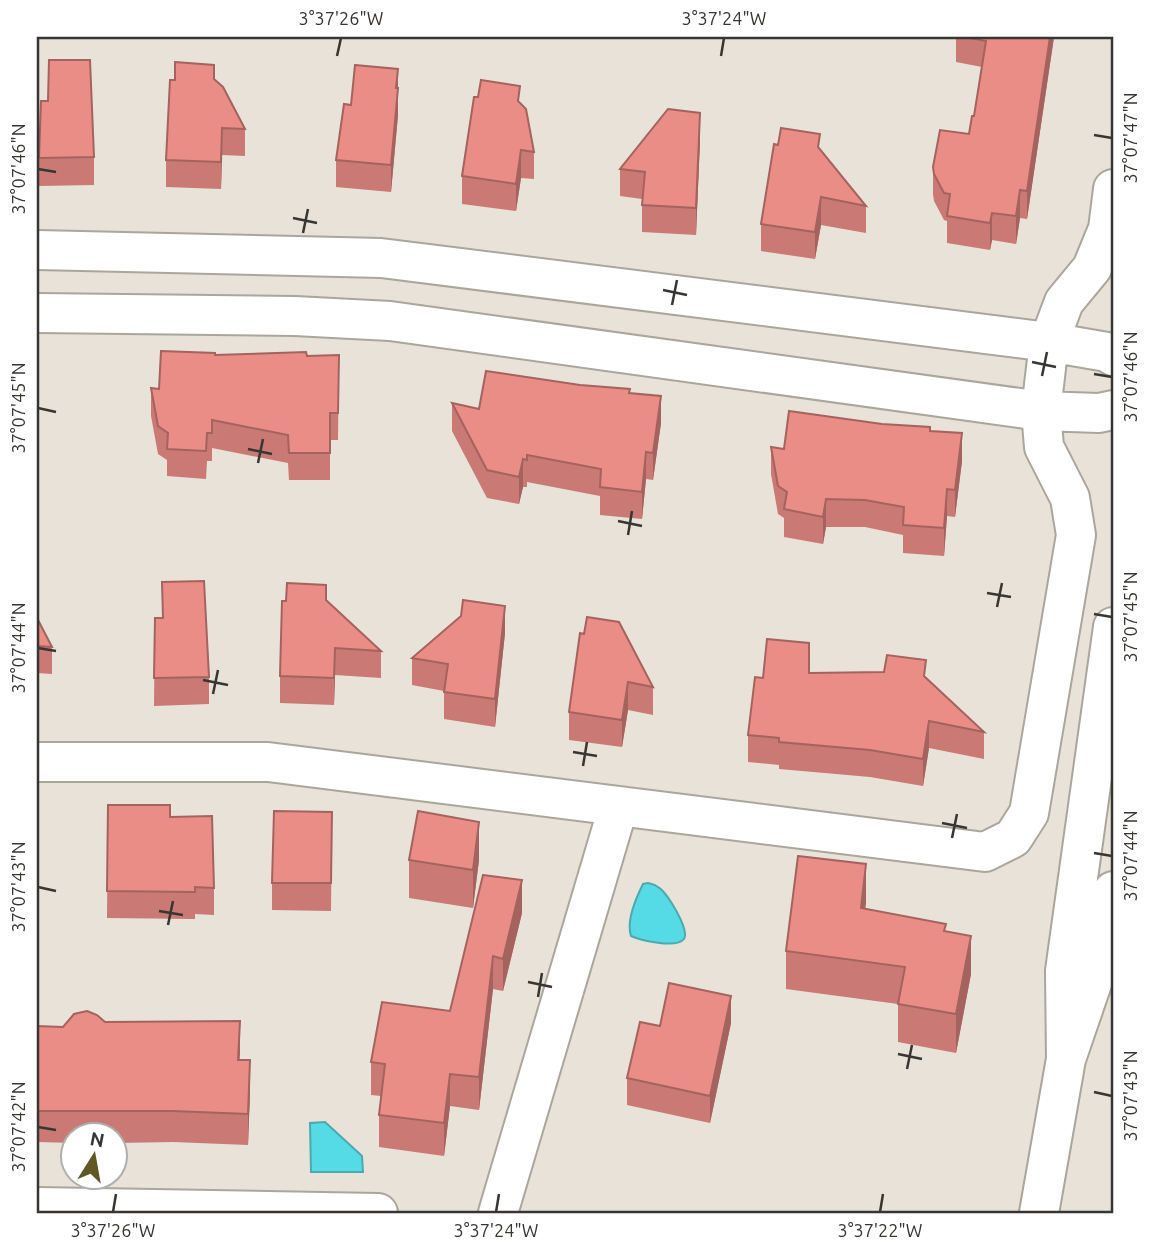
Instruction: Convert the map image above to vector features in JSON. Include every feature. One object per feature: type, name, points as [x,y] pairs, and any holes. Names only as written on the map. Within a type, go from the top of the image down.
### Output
[{"type":"street","points":[[37,762],[268,762],[985,852],[1013,838],[1029,813],[1076,536],[1070,498],[1044,447],[1041,411],[1049,342],[1064,302],[1092,268],[1108,229],[1113,189]]},
{"type":"street","points":[[37,250],[381,258],[1049,342],[1107,352],[1113,356]]},
{"type":"street","points":[[37,313],[295,316],[390,321],[1041,411],[1099,413],[1113,410]]},
{"type":"street","points":[[1066,1059],[1065,971],[1113,627]]},
{"type":"street","points":[[498,1213],[618,808]]},
{"type":"street","points":[[1039,1213],[1066,1059],[1101,957],[1113,891]]},
{"type":"street","points":[[37,1208],[378,1213]]},
{"type":"water","points":[[648,883],[662,890],[677,912],[685,934],[680,942],[658,943],[631,936],[632,910],[643,884]]},
{"type":"water","points":[[325,1122],[362,1156],[363,1172],[311,1172],[310,1123]]},
{"type":"building","points":[[966,37],[1050,37],[1027,191],[1020,190],[1016,216],[992,213],[990,223],[947,216],[950,194],[944,193],[933,167],[940,130],[969,134],[974,116],[986,41]]},
{"type":"building","points":[[49,60],[90,60],[94,157],[39,158],[41,101],[48,101]]},
{"type":"building","points":[[175,62],[214,65],[214,79],[223,87],[245,129],[222,128],[221,162],[166,160],[170,80],[175,80]]},
{"type":"building","points":[[355,65],[398,69],[391,165],[336,160],[344,104],[351,105]]},
{"type":"building","points":[[481,80],[520,86],[518,101],[526,109],[534,152],[521,150],[516,184],[462,176],[474,97],[478,97]]},
{"type":"building","points":[[668,109],[700,113],[696,208],[642,205],[645,172],[620,169]]},
{"type":"building","points":[[781,128],[820,134],[818,147],[866,206],[821,197],[815,232],[761,224],[774,144],[778,145]]},
{"type":"building","points":[[161,351],[215,355],[306,352],[307,356],[339,355],[338,413],[330,413],[330,453],[289,453],[288,435],[212,420],[212,433],[207,433],[206,451],[167,449],[168,433],[158,426],[151,388],[159,389]]},
{"type":"building","points":[[486,371],[580,385],[630,389],[629,393],[661,396],[653,453],[646,452],[642,492],[600,487],[601,469],[527,455],[527,460],[523,459],[519,477],[487,470],[452,403],[479,409]]},
{"type":"building","points":[[789,411],[962,433],[955,490],[947,489],[944,528],[903,525],[904,507],[865,500],[826,499],[823,517],[784,509],[787,492],[778,486],[771,447],[784,449]]},
{"type":"building","points":[[204,581],[209,677],[154,678],[155,618],[163,618],[162,582]]},
{"type":"building","points":[[287,583],[326,585],[326,600],[381,651],[335,648],[334,678],[280,676],[282,601],[286,601]]},
{"type":"building","points":[[463,600],[505,606],[495,699],[444,692],[448,664],[412,658],[461,616]]},
{"type":"building","points":[[587,617],[619,622],[653,687],[628,682],[622,720],[569,712],[580,633],[584,634]]},
{"type":"building","points":[[37,618],[52,647],[37,646]]},
{"type":"building","points":[[767,639],[809,643],[809,673],[884,672],[887,655],[926,660],[924,676],[984,732],[929,721],[923,759],[870,750],[779,742],[779,738],[748,735],[755,677],[763,678]]},
{"type":"building","points":[[108,805],[170,805],[170,817],[212,816],[214,888],[195,887],[195,892],[107,891]]},
{"type":"building","points":[[274,811],[332,812],[331,883],[272,883]]},
{"type":"building","points":[[418,811],[479,822],[473,870],[409,860]]},
{"type":"building","points":[[798,856],[866,864],[861,908],[946,924],[944,931],[971,936],[956,1014],[898,1004],[905,967],[786,951]]},
{"type":"building","points":[[483,875],[522,880],[503,959],[493,956],[479,1077],[450,1074],[444,1123],[379,1115],[385,1064],[371,1062],[382,1002],[450,1011]]},
{"type":"building","points":[[669,983],[731,996],[710,1096],[627,1078],[640,1022],[660,1026]]},
{"type":"building","points":[[87,1011],[105,1022],[240,1021],[238,1060],[250,1060],[248,1114],[37,1111],[37,1026],[63,1027],[74,1014]]}]
